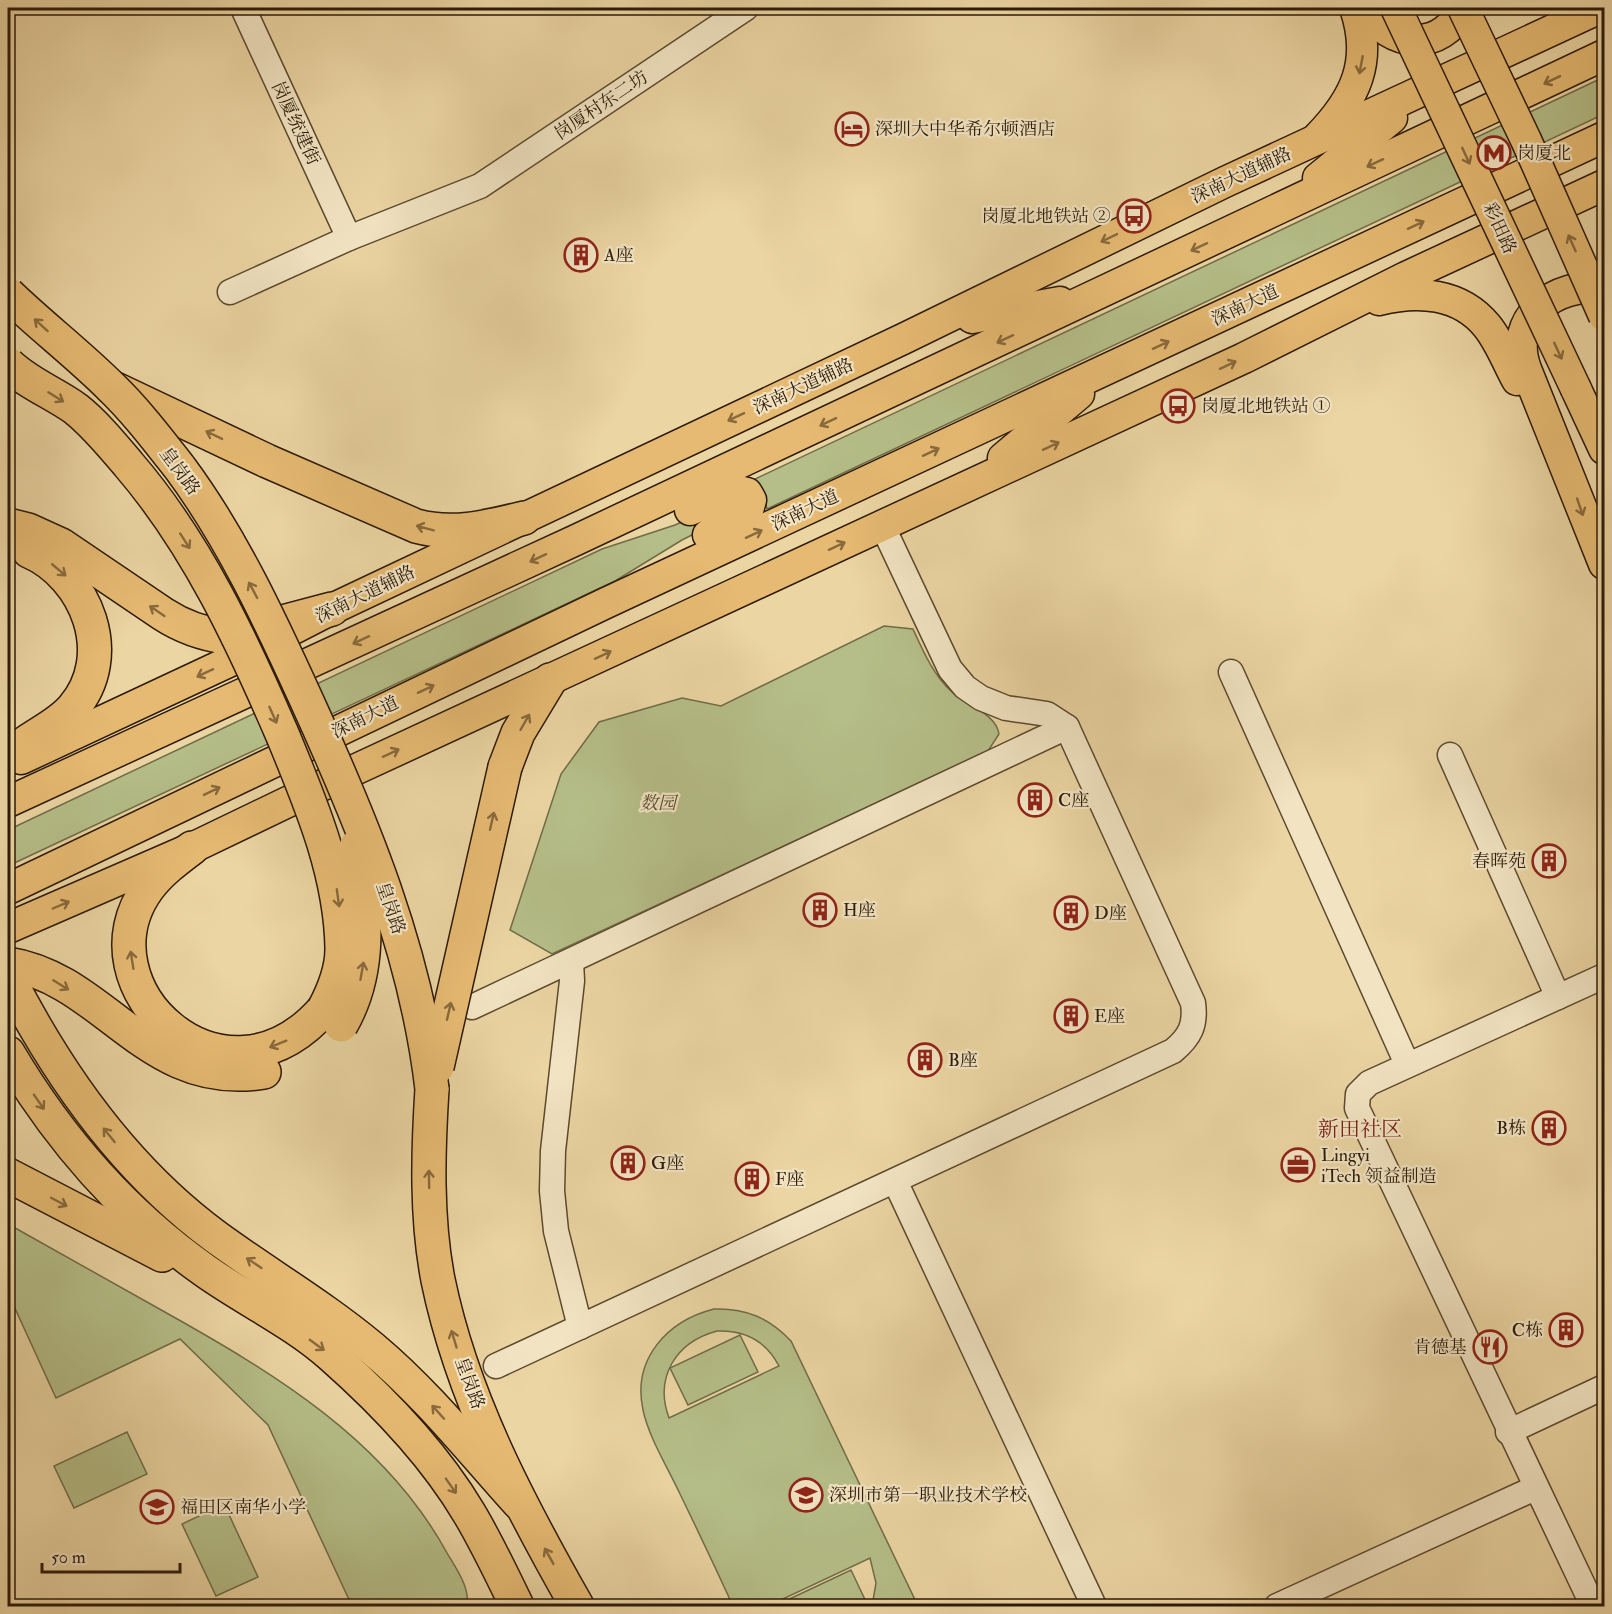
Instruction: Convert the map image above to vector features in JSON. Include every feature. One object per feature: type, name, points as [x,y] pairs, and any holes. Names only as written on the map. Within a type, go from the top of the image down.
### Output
[{"type":"highway","name":"皇岗路","points":[[8,294],[111,387],[180,468],[222,532],[349,784],[401,938],[422,1019],[432,1089],[428,1154],[438,1279],[473,1395],[519,1503],[577,1606]]},
{"type":"highway","points":[[8,364],[76,410],[128,464],[151,492],[190,549],[236,634],[303,787],[325,846],[336,887],[342,951],[333,992],[332,1017],[319,1046],[295,1061],[262,1072],[220,1075],[179,1063],[59,983],[24,967],[8,964]]},
{"type":"highway","points":[[111,387],[267,461],[416,526],[434,531],[476,530],[524,518]]},
{"type":"highway","points":[[8,525],[46,536],[171,619],[210,635],[226,637],[332,609]]},
{"type":"highway","points":[[8,544],[36,554],[66,576],[80,595],[89,614],[94,635],[92,675],[84,694],[55,726],[8,757]]},
{"type":"highway","points":[[432,1089],[505,767],[518,734],[550,680]]},
{"type":"highway","points":[[192,848],[171,863],[147,889],[139,904],[131,930],[131,957],[135,974],[142,993],[163,1022],[189,1041],[207,1048],[242,1053],[262,1050],[332,1017],[357,992],[364,947],[363,906],[349,784]]},
{"type":"highway","points":[[8,977],[67,1079],[139,1169],[184,1212],[216,1237],[341,1323],[404,1377],[519,1503]]},
{"type":"highway","points":[[8,1053],[51,1120],[98,1178],[142,1223],[206,1271],[330,1354],[404,1427],[450,1483],[469,1513],[516,1606]]},
{"type":"highway","points":[[8,1175],[116,1233],[206,1271]]},
{"type":"main road","points":[[1314,141],[1329,126],[1352,93],[1359,75],[1364,42],[1355,8]]},
{"type":"main road","points":[[1364,8],[1382,28],[1402,38],[1422,41],[1457,21],[1463,8]]},
{"type":"main road","name":"彩田路","points":[[1396,8],[1605,449]]},
{"type":"main road","points":[[1463,8],[1526,140],[1605,316]]},
{"type":"main road","name":"深南大道辅路","points":[[8,765],[237,658],[332,609],[903,339],[1314,141],[1422,93],[1600,8]]},
{"type":"main road","points":[[8,802],[576,540],[1605,55]]},
{"type":"main road","points":[[1270,213],[1331,168],[1422,93]]},
{"type":"main road","name":"深南大道","points":[[8,888],[606,603],[1605,137]]},
{"type":"main road","points":[[8,928],[192,848],[349,784],[550,680],[1245,358],[1470,246],[1605,185]]},
{"type":"main road","points":[[1325,268],[1424,248],[1470,246]]},
{"type":"main road","points":[[1605,288],[1587,288],[1556,297],[1532,313],[1521,336],[1521,356],[1605,564]]},
{"type":"main road","points":[[1322,319],[1393,297],[1421,293],[1455,301],[1474,313],[1488,327],[1559,452]]},
{"type":"main road","points":[[903,339],[1006,310],[1096,296]]},
{"type":"main road","points":[[979,480],[1108,369]]},
{"type":"main road","points":[[576,540],[650,525],[735,490],[747,493],[751,500],[747,514],[664,559],[606,603]]},
{"type":"main road","points":[[56,866],[349,784]]},
{"type":"street","name":"岗厦统建街","points":[[243,8],[349,238]]},
{"type":"street","name":"岗厦村东二坊","points":[[230,292],[349,238],[480,186],[746,8]]},
{"type":"street","points":[[496,1366],[1173,1051],[1191,1033],[1194,1023],[1193,1003],[1067,727],[1047,714],[1006,708],[981,698],[965,687],[950,669],[882,525]]},
{"type":"street","points":[[1231,672],[1407,1064]]},
{"type":"street","points":[[472,1007],[1067,727]]},
{"type":"street","points":[[1450,755],[1557,997]]},
{"type":"street","points":[[571,962],[572,981],[553,1151],[552,1191],[561,1254],[580,1327]]},
{"type":"street","points":[[1596,1603],[1535,1488],[1357,1108],[1358,1094],[1369,1083],[1605,976]]},
{"type":"street","points":[[895,1180],[1094,1606]]},
{"type":"street","points":[[1508,1432],[1605,1387]]},
{"type":"street","points":[[1277,1606],[1535,1488]]},
{"type":"green space","points":[[1604,77],[1604,114],[767,509],[764,495],[753,480]]},
{"type":"green space","points":[[728,501],[734,514],[682,540],[615,581],[8,866],[8,830],[602,549],[675,525]]},
{"type":"green space","name":"数园","points":[[884,626],[913,629],[930,663],[946,686],[958,697],[987,715],[997,727],[999,734],[988,751],[552,954],[510,930],[561,774],[599,722],[682,698],[721,706]]},
{"type":"green space","points":[[8,1224],[245,1359],[323,1412],[359,1442],[392,1476],[421,1512],[462,1579],[467,1593],[466,1606],[352,1606],[268,1425],[180,1339],[56,1398],[8,1293]]},
{"type":"green space","points":[[714,1309],[747,1313],[774,1326],[791,1341],[918,1606],[872,1606],[876,1583],[870,1558],[768,1606],[733,1606],[654,1442],[643,1410],[641,1392],[648,1359],[668,1333],[697,1315]],"holes":[[[717,1331],[745,1335],[761,1344],[774,1357],[779,1366],[669,1418],[664,1389],[672,1363],[690,1343]]]},
{"type":"green space","points":[[740,1335],[758,1372],[688,1405],[670,1368]]},
{"type":"green space","points":[[127,1432],[147,1474],[74,1508],[54,1466]]},
{"type":"green space","points":[[224,1504],[258,1577],[216,1596],[182,1524]]},
{"type":"green space","points":[[851,1570],[868,1606],[782,1606],[781,1603]]},
{"type":"place","name":"深圳大中华希尔顿酒店","points":[[852,129]]},
{"type":"place","name":"岗厦北","points":[[1494,153]]},
{"type":"place","name":"岗厦北地铁站 ②","points":[[1134,216]]},
{"type":"place","name":"A座","points":[[581,255]]},
{"type":"place","name":"岗厦北地铁站 ①","points":[[1178,406]]},
{"type":"place","name":"C座","points":[[1035,800]]},
{"type":"place","name":"春晖苑","points":[[1549,861]]},
{"type":"place","name":"H座","points":[[820,910]]},
{"type":"place","name":"D座","points":[[1071,913]]},
{"type":"place","name":"E座","points":[[1071,1016]]},
{"type":"place","name":"B座","points":[[925,1060]]},
{"type":"place","name":"B栋","points":[[1549,1128]]},
{"type":"place","name":"G座","points":[[628,1163]]},
{"type":"place","name":"Lingyi iTech 领益制造","points":[[1298,1165]]},
{"type":"place","name":"F座","points":[[752,1179]]},
{"type":"place","name":"C栋","points":[[1566,1330]]},
{"type":"place","name":"肯德基","points":[[1490,1347]]},
{"type":"place","name":"深圳市第一职业技术学校","points":[[806,1495]]},
{"type":"place","name":"福田区南华小学","points":[[157,1507]]},
{"type":"district","name":"新田社区","points":[[1360,1129]]}]
